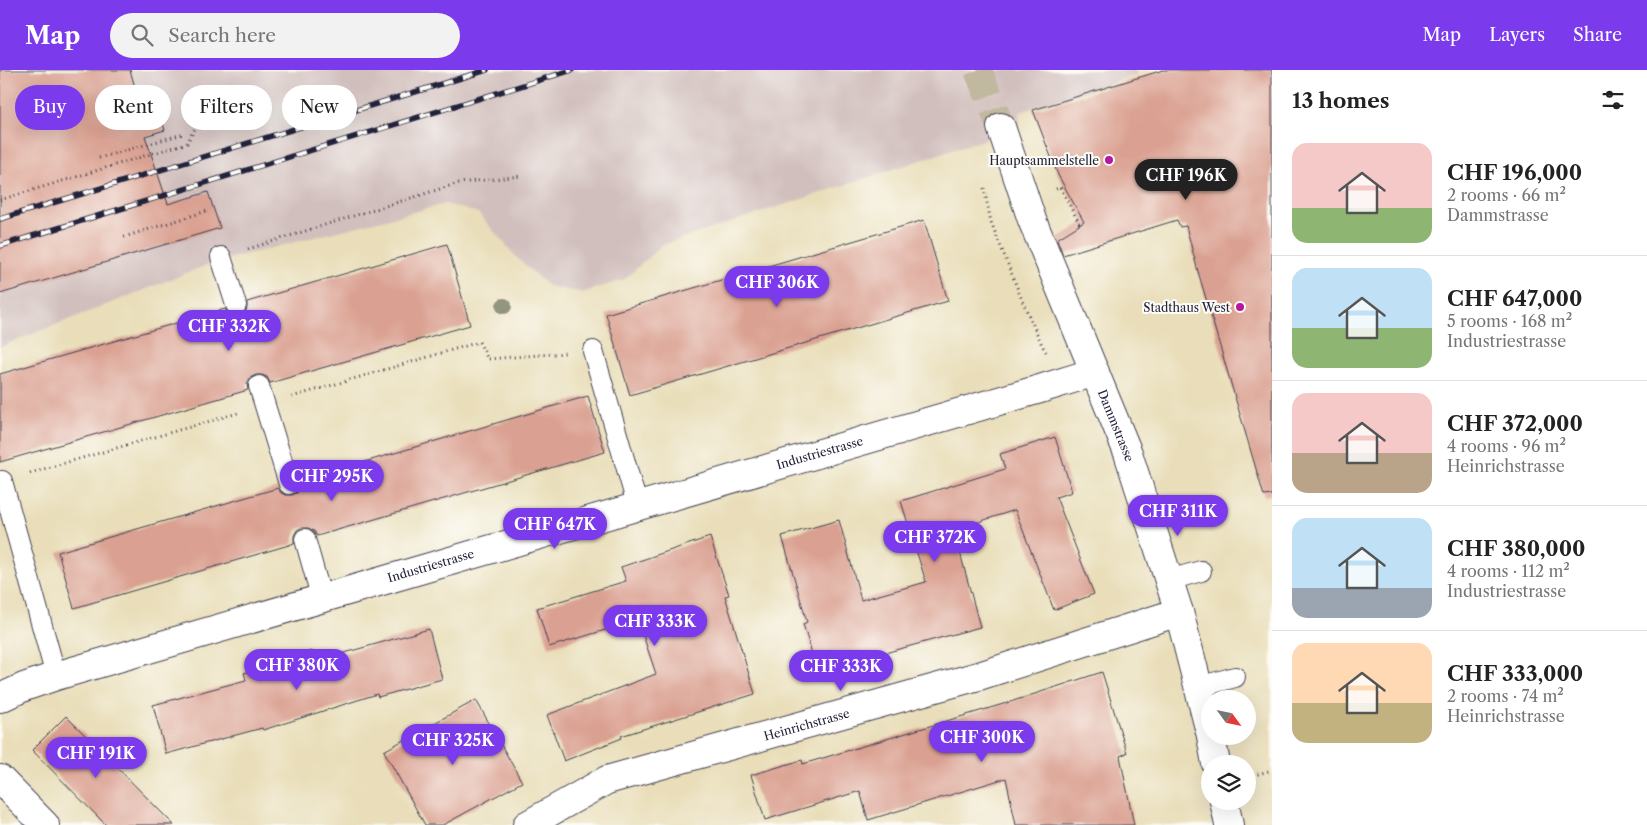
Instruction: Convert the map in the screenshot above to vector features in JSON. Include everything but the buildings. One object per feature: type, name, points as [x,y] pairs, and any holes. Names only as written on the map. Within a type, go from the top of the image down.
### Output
[{"type":"street","name":"Dammstrasse","points":[[1001,127],[1032,220],[1128,453],[1179,612],[1201,695]]},
{"type":"street","name":"Industriestrasse","points":[[0,698],[56,676],[321,596],[1095,372]]},
{"type":"street","name":"Heinrichstrasse","points":[[527,825],[607,780],[982,675],[1179,612]]},
{"type":"street","points":[[0,779],[45,825]]},
{"type":"street","points":[[1226,810],[1229,825]]},
{"type":"lane","points":[[221,257],[236,305]]},
{"type":"lane","points":[[594,351],[637,504]]},
{"type":"lane","points":[[262,396],[289,484]]},
{"type":"lane","points":[[2,481],[56,676]]},
{"type":"lane","points":[[305,539],[321,596]]},
{"type":"lane","points":[[1169,580],[1201,571]]},
{"type":"lane","points":[[1199,687],[1235,677]]},
{"type":"path","points":[[0,200],[187,143],[202,116],[216,83]]},
{"type":"path","points":[[99,158],[183,134]]},
{"type":"path","points":[[281,239],[459,183],[521,176]]},
{"type":"path","points":[[1060,187],[1079,223],[1084,221]]},
{"type":"path","points":[[124,237],[206,211]]},
{"type":"path","points":[[2,481],[262,396],[479,342],[488,359],[594,351]]},
{"type":"path","points":[[1256,775],[1272,770]]},
{"type":"shaded area","points":[[0,70],[1135,70],[1137,75],[1020,112],[1019,128],[662,245],[625,279],[582,293],[548,286],[517,258],[478,213],[445,204],[212,263],[0,347]]},
{"type":"tunnel","points":[[978,70],[1001,127]]},
{"type":"railway","points":[[0,219],[487,70]]},
{"type":"railway","points":[[0,246],[572,70]]},
{"type":"place","name":"Hauptsammelstelle","points":[[1109,160]]},
{"type":"place","name":"Stadthaus West","points":[[1240,307]]}]
